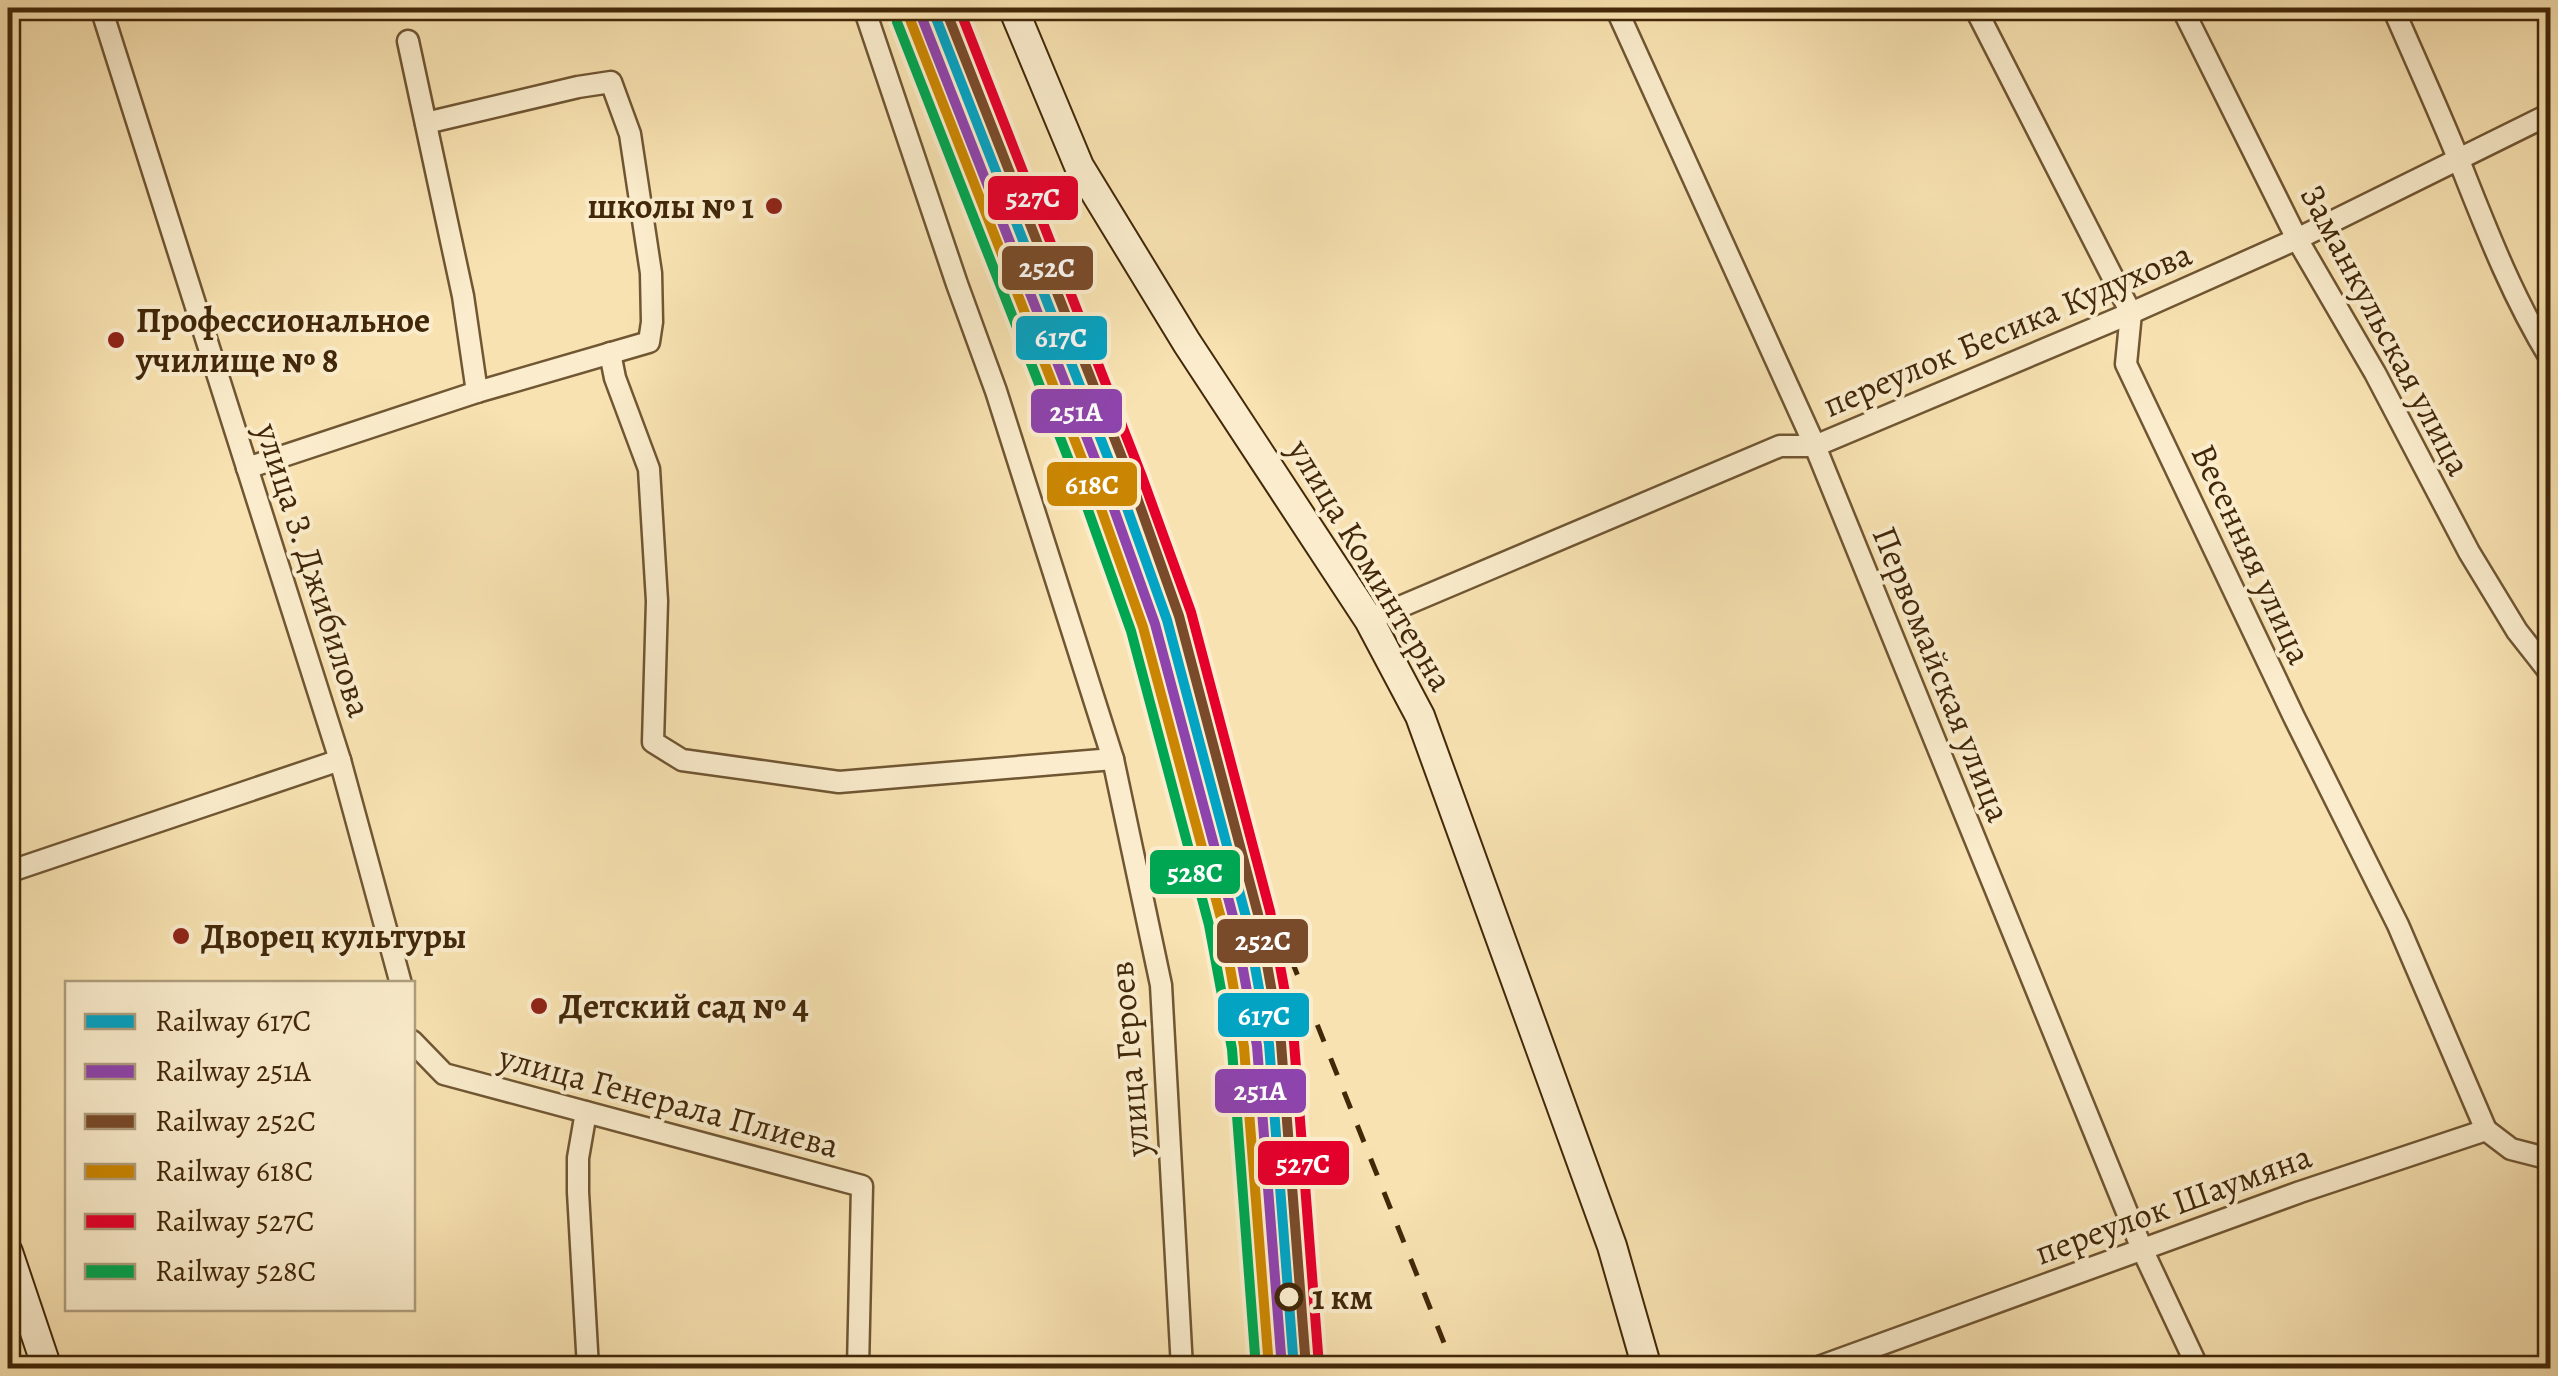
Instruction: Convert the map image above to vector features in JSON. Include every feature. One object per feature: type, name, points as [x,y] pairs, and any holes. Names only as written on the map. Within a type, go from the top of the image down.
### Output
[{"type":"street","points":[[8,11],[16,8]]},
{"type":"street","name":"улица З. Джибилова","points":[[101,8],[340,760],[401,981]]},
{"type":"street","name":"улица Героев","points":[[864,8],[996,391],[1113,759],[1161,984],[1182,1368]]},
{"type":"street","name":"улица Коминтерна","points":[[1012,8],[1079,166],[1187,343],[1369,620],[1420,716],[1612,1246],[1647,1368]]},
{"type":"street","name":"Первомайская улица","points":[[1616,8],[1815,446],[2142,1250],[2198,1368]]},
{"type":"street","points":[[1974,8],[2131,313]]},
{"type":"street","name":"Заманкульская улица","points":[[2182,8],[2298,239],[2468,552],[2517,631],[2550,673]]},
{"type":"street","points":[[2393,8],[2496,257],[2550,358]]},
{"type":"street","points":[[408,41],[463,296],[477,392]]},
{"type":"street","points":[[247,468],[477,392],[650,342],[651,273],[630,134],[612,82],[426,123]]},
{"type":"street","name":"переулок Бесика Кудухова","points":[[1369,620],[1780,446],[1815,446],[2131,313],[2298,239],[2550,114]]},
{"type":"street","name":"Весенняя улица","points":[[2131,313],[2126,364],[2398,925],[2486,1130]]},
{"type":"street","points":[[610,354],[650,469],[656,601],[653,742],[682,760],[839,782],[1113,759]]},
{"type":"street","points":[[8,872],[340,760]]},
{"type":"street","name":"улица Генерала Плиева","points":[[415,1045],[444,1074],[862,1186],[858,1368]]},
{"type":"street","points":[[586,1112],[578,1158],[578,1192],[588,1368]]},
{"type":"street","points":[[2486,1130],[2511,1148],[2550,1159]]},
{"type":"street","name":"переулок Шаумяна","points":[[1816,1368],[2300,1192],[2486,1130]]},
{"type":"street","points":[[8,1252],[47,1368]]},
{"type":"railway","points":[[945,8],[1087,377],[1132,480],[1181,634]]},
{"type":"railway","points":[[1167,620],[1260,881],[1454,1368]]},
{"type":"rail line","name":"617C","points":[[932,8],[1118,483],[1167,620],[1246,917],[1269,1044],[1294,1368]]},
{"type":"rail line","name":"252С","points":[[945,8],[1130,478],[1179,616],[1258,914],[1281,1043],[1306,1367]]},
{"type":"rail line","name":"527С","points":[[959,8],[1191,612],[1270,911],[1294,1042],[1319,1366]]},
{"type":"rail line","name":"251А","points":[[920,13],[1106,487],[1155,624],[1234,920],[1257,1046],[1282,1368]]},
{"type":"rail line","name":"618С","points":[[909,17],[1095,492],[1143,627],[1222,922],[1244,1047],[1269,1368]]},
{"type":"rail line","name":"528С","points":[[897,22],[1083,496],[1131,631],[1209,925],[1232,1049],[1256,1368]]},
{"type":"place","name":"школы № 1","points":[[774,206]]},
{"type":"place","name":"Профессиональное училище № 8","points":[[116,340]]},
{"type":"place","name":"Дворец культуры","points":[[181,936]]},
{"type":"place","name":"Детский сад № 4","points":[[539,1006]]},
{"type":"place","name":"1 км","points":[[1289,1297]]}]
